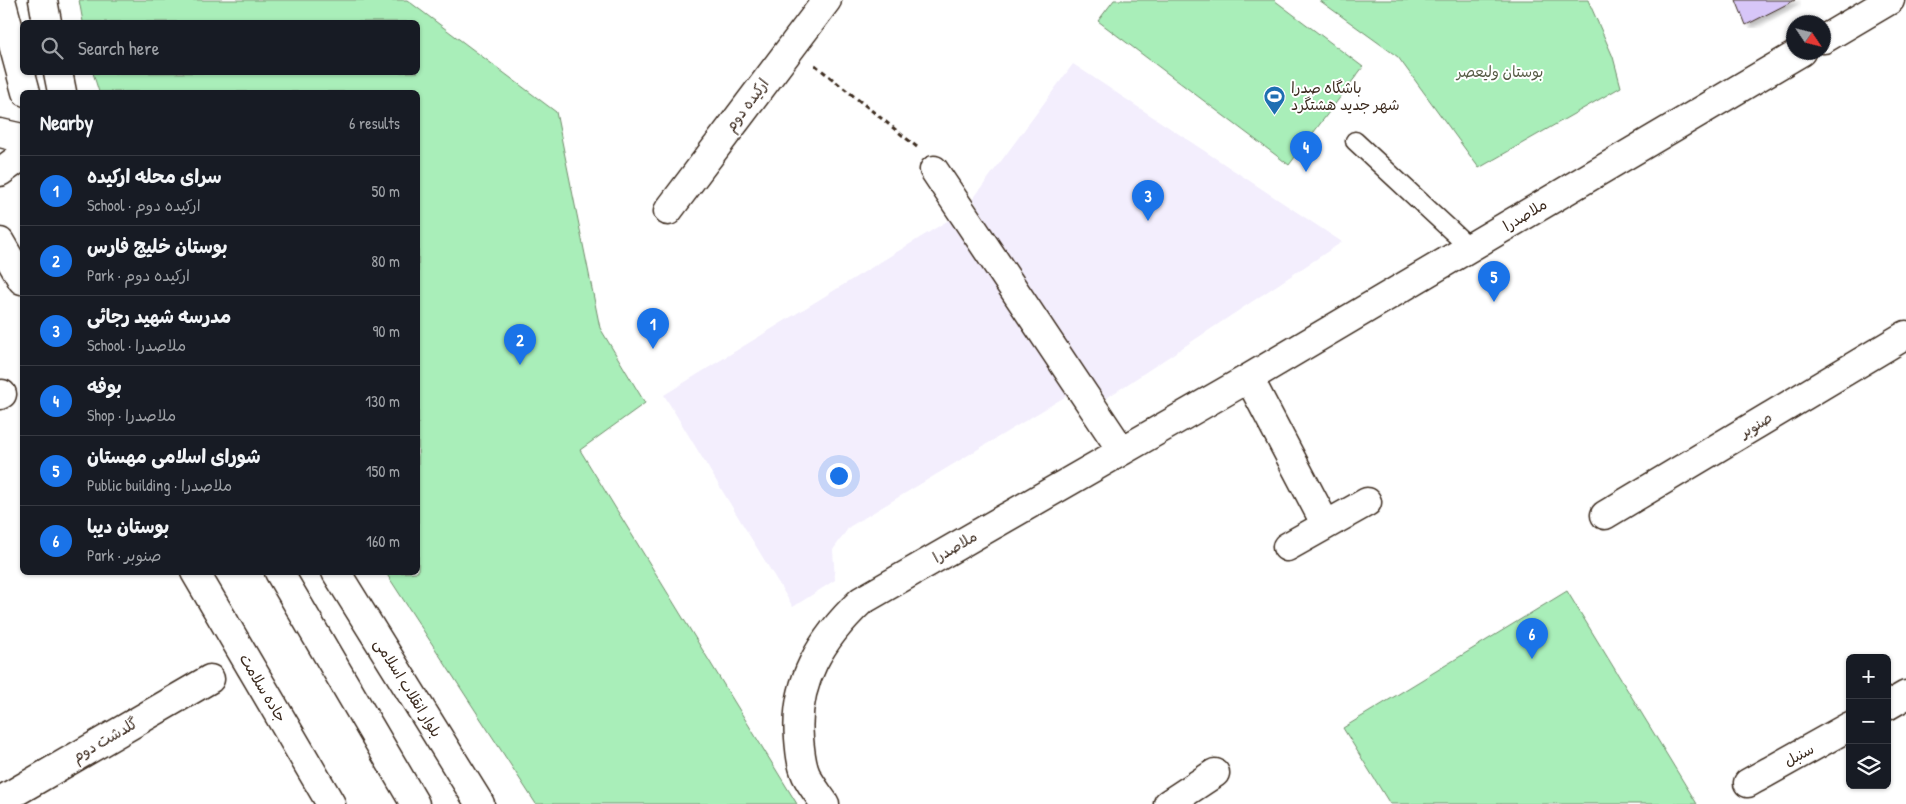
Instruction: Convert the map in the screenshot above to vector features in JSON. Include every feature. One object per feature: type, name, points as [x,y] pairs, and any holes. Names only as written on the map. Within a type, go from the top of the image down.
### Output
[{"type":"street","points":[[1,0],[20,70]]},
{"type":"street","points":[[42,0],[47,20]]},
{"type":"street","name":"ارکیده دوم","points":[[668,211],[827,0]]},
{"type":"street","points":[[1831,35],[1890,0]]},
{"type":"street","name":"ملاصدرا","points":[[825,804],[805,774],[798,731],[799,705],[804,680],[815,656],[829,634],[862,601],[1249,378],[1787,60]]},
{"type":"street","points":[[21,75],[25,90]]},
{"type":"street","points":[[59,75],[62,90]]},
{"type":"street","points":[[0,133],[20,138]]},
{"type":"street","points":[[0,172],[20,157]]},
{"type":"street","points":[[934,170],[1122,451]]},
{"type":"street","points":[[0,242],[20,277]]},
{"type":"street","name":"صنوبر","points":[[1605,515],[1906,335]]},
{"type":"street","points":[[1249,378],[1326,525]]},
{"type":"street","points":[[1287,547],[1367,502]]},
{"type":"street","name":"جاده سلامت","points":[[197,575],[331,804]]},
{"type":"street","points":[[281,575],[415,804]]},
{"type":"street","name":"بلوار انقلاب اسلامی","points":[[338,575],[480,804]]},
{"type":"street","name":"گلدشت دوم","points":[[0,801],[210,679]]},
{"type":"street","points":[[1891,704],[1906,695]]},
{"type":"street","name":"سنبل","points":[[1748,783],[1846,728]]},
{"type":"street","points":[[1168,804],[1215,773]]},
{"type":"lane","points":[[1355,142],[1470,248]]},
{"type":"path","points":[[791,47],[915,145],[934,170]]},
{"type":"shaded area","points":[[1073,64],[1342,242],[1096,405],[973,199]]},
{"type":"shaded area","points":[[957,215],[1068,395],[849,527],[833,550],[835,580],[793,607],[664,395]]},
{"type":"green space","points":[[79,0],[407,0],[556,112],[600,328],[645,403],[580,450],[797,804],[536,804],[387,575],[420,575],[420,90],[98,90],[94,75],[420,75],[420,20],[83,20]]},
{"type":"green space","name":"باشگاه صدرا شهر جدید هشتگرد","points":[[1114,0],[1274,0],[1363,67],[1289,165],[1098,21]]},
{"type":"green space","name":"بوستان ولیعصر","points":[[1319,0],[1588,0],[1613,57],[1621,87],[1479,168],[1398,57]]},
{"type":"green space","points":[[1567,591],[1697,804],[1390,804],[1343,728]]},
{"type":"building","points":[[1736,0],[1795,0],[1746,25]]},
{"type":"place","name":"باشگاه صدرا شهر جدید هشتگرد","points":[[1275,116]]},
{"type":"place","name":"بوفه","points":[[1306,172]]},
{"type":"place","name":"مدرسه شهید رجائی","points":[[1148,221]]},
{"type":"place","name":"شورای اسلامی مهستان","points":[[1494,302]]},
{"type":"place","name":"سرای محله ارکیده","points":[[653,349]]},
{"type":"place","name":"بوستان خلیج فارس","points":[[520,365]]},
{"type":"place","name":"بوستان دیبا","points":[[1532,659]]}]
